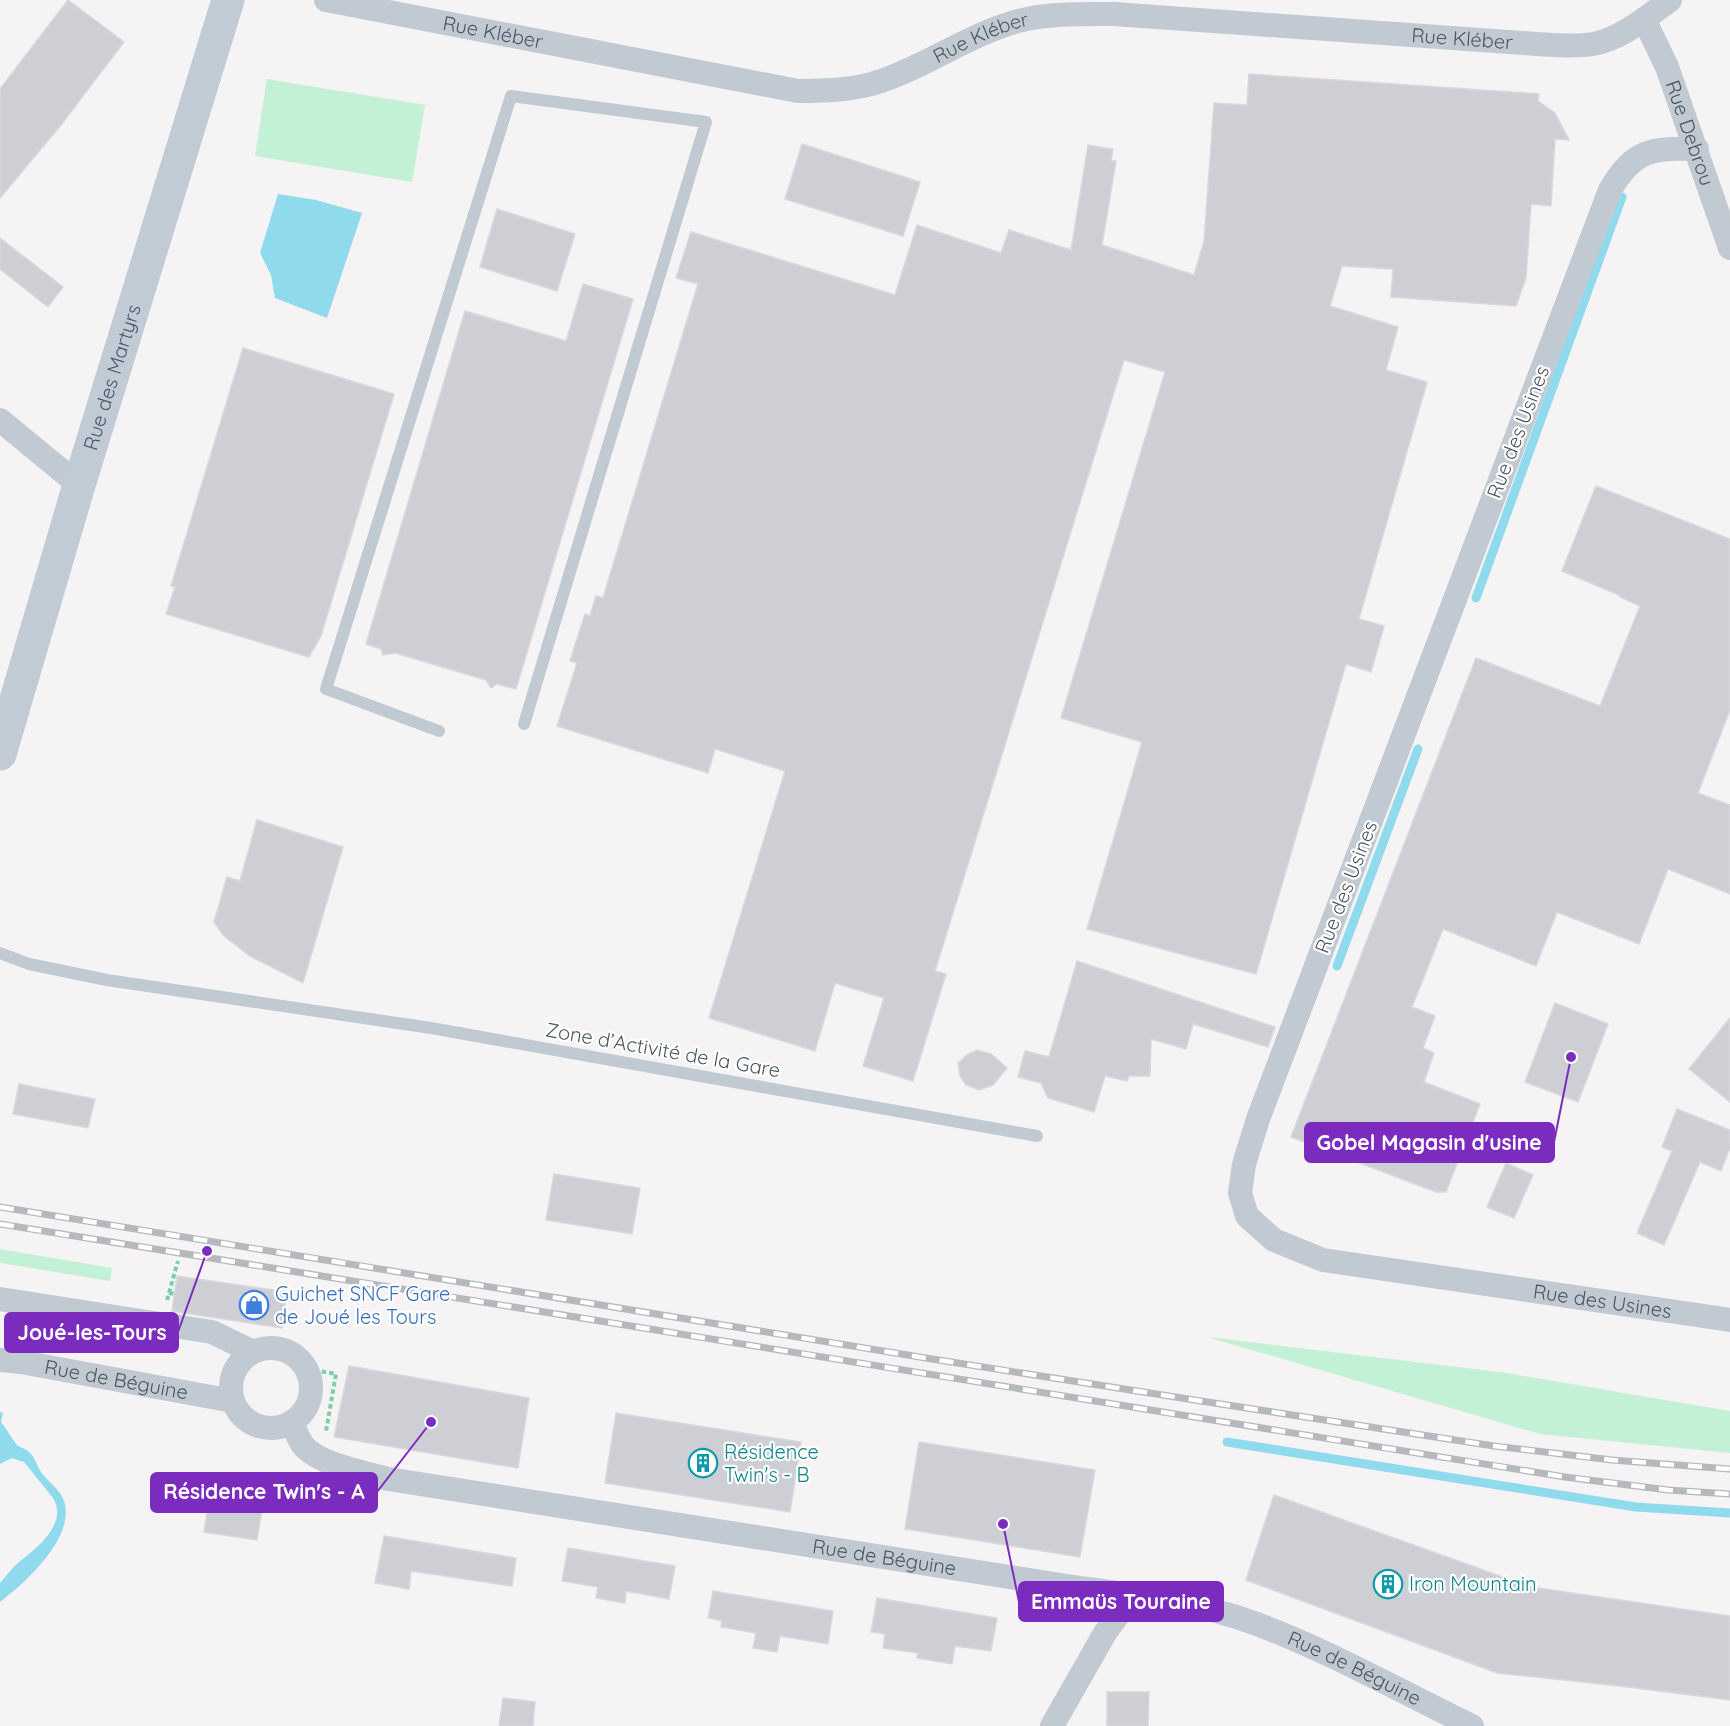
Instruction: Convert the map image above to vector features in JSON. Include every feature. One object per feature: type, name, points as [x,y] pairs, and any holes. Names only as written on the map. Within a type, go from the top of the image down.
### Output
[{"type":"main road","name":"Rue des Martyrs","points":[[0,754],[79,485],[228,0]]},
{"type":"street","name":"Rue Kléber","points":[[326,0],[810,91],[881,81],[996,28],[1047,15],[1114,14],[1563,46],[1594,44],[1609,39],[1646,10],[1670,0]]},
{"type":"street","name":"Rue Debrou","points":[[1646,10],[1697,148],[1730,248]]},
{"type":"street","name":"Rue des Usines","points":[[1697,148],[1662,148],[1649,152],[1630,162],[1620,172],[1610,190],[1258,1119],[1244,1164],[1240,1194],[1247,1216],[1274,1240],[1323,1260],[1730,1320]]},
{"type":"street","points":[[0,420],[79,485]]},
{"type":"street","points":[[0,1299],[213,1332],[253,1352]]},
{"type":"street","points":[[266,1348],[280,1348],[293,1353],[307,1369],[312,1388],[310,1402],[303,1414],[292,1423],[281,1427],[257,1426],[238,1412],[231,1390],[232,1378],[243,1358],[253,1352],[266,1348]]},
{"type":"street","name":"Rue de Béguine","points":[[0,1360],[233,1401]]},
{"type":"street","name":"Rue de Béguine","points":[[292,1423],[303,1444],[312,1453],[334,1464],[388,1479],[1180,1602],[1253,1622],[1304,1644],[1472,1726]]},
{"type":"street","points":[[1052,1726],[1105,1633],[1132,1596]]},
{"type":"lane","points":[[440,731],[326,689],[511,96],[706,122],[524,724]]},
{"type":"lane","name":"Zone d’Activité de la Gare","points":[[0,954],[29,964],[107,980],[431,1028],[1037,1136]]},
{"type":"path","points":[[167,1301],[178,1261]]},
{"type":"path","points":[[169,1293],[175,1294]]},
{"type":"green space","points":[[267,79],[425,105],[412,182],[255,156]]},
{"type":"green space","points":[[0,1249],[112,1268],[110,1281],[0,1263]]},
{"type":"green space","points":[[1207,1337],[1507,1373],[1730,1411],[1730,1453],[1540,1434]]},
{"type":"water","points":[[278,194],[316,200],[362,213],[327,318],[275,298],[271,275],[260,253]]},
{"type":"water","points":[[0,1412],[3,1413],[1,1422],[17,1445],[31,1454],[41,1472],[60,1493],[66,1515],[63,1529],[46,1558],[0,1602],[0,1583],[41,1543],[54,1526],[57,1507],[53,1498],[24,1462],[12,1458],[0,1464]]},
{"type":"building","points":[[68,0],[124,42],[61,125],[0,198],[0,89]]},
{"type":"building","points":[[1249,74],[1539,94],[1538,101],[1555,113],[1569,140],[1555,139],[1551,206],[1531,204],[1526,278],[1516,306],[1391,297],[1393,269],[1342,266],[1330,306],[1398,327],[1386,370],[1427,382],[1359,619],[1384,626],[1371,672],[1346,664],[1256,974],[1087,929],[1142,742],[1061,718],[1165,372],[1124,360],[935,971],[946,974],[913,1081],[863,1066],[884,998],[835,983],[815,1051],[709,1018],[785,771],[715,749],[708,773],[557,726],[577,663],[570,661],[585,614],[590,616],[596,596],[603,598],[698,284],[676,278],[691,232],[895,295],[917,225],[1001,253],[1009,230],[1071,250],[1088,145],[1113,149],[1111,161],[1116,161],[1102,245],[1194,275],[1204,241],[1214,103],[1247,105]]},
{"type":"building","points":[[802,144],[920,182],[903,236],[785,199]]},
{"type":"building","points":[[497,209],[575,234],[557,291],[480,267]]},
{"type":"building","points":[[0,238],[63,287],[48,307],[0,269]]},
{"type":"building","points":[[583,284],[633,299],[516,689],[497,684],[491,688],[486,680],[395,653],[383,655],[381,649],[366,644],[465,311],[566,341]]},
{"type":"building","points":[[243,348],[394,394],[321,636],[309,657],[166,614],[175,587],[171,586]]},
{"type":"building","points":[[1596,486],[1730,539],[1730,710],[1698,793],[1730,805],[1730,894],[1668,869],[1639,944],[1557,912],[1536,966],[1443,929],[1412,1007],[1435,1016],[1423,1048],[1434,1053],[1424,1082],[1480,1104],[1446,1192],[1436,1192],[1291,1137],[1476,658],[1600,706],[1640,606],[1562,571]]},
{"type":"building","points":[[257,820],[343,847],[303,983],[250,956],[224,936],[214,922],[227,877],[240,881]]},
{"type":"building","points":[[1077,961],[1275,1027],[1268,1047],[1193,1024],[1186,1049],[1151,1039],[1150,1076],[1129,1076],[1127,1081],[1105,1076],[1094,1112],[1048,1098],[1041,1083],[1018,1077],[1025,1051],[1049,1057]]},
{"type":"building","points":[[1555,1003],[1608,1024],[1578,1102],[1525,1082]]},
{"type":"building","points":[[1730,1018],[1730,1102],[1689,1069]]},
{"type":"building","points":[[977,1050],[991,1054],[1007,1068],[993,1085],[979,1090],[966,1085],[960,1076],[958,1063]]},
{"type":"building","points":[[19,1084],[95,1099],[88,1128],[13,1114]]},
{"type":"building","points":[[1677,1109],[1730,1130],[1730,1148],[1721,1171],[1700,1162],[1664,1245],[1637,1233],[1672,1151],[1662,1147]]},
{"type":"building","points":[[1506,1163],[1533,1175],[1514,1218],[1487,1207]]},
{"type":"building","points":[[554,1174],[640,1188],[632,1234],[546,1220]]},
{"type":"building","points":[[177,1276],[287,1292],[282,1328],[172,1311]]},
{"type":"building","points":[[349,1366],[529,1398],[518,1468],[334,1437]]},
{"type":"building","name":"Résidence Twin's - B","points":[[616,1413],[801,1442],[790,1512],[605,1483]]},
{"type":"building","points":[[919,1442],[1095,1470],[1080,1557],[905,1529]]},
{"type":"building","points":[[210,1493],[263,1503],[257,1540],[204,1532]]},
{"type":"building","points":[[1274,1495],[1531,1587],[1730,1616],[1730,1700],[1497,1673],[1246,1580]]},
{"type":"building","points":[[384,1536],[516,1558],[512,1586],[411,1571],[409,1589],[375,1583]]},
{"type":"building","points":[[568,1548],[675,1566],[669,1599],[626,1591],[625,1603],[596,1598],[598,1587],[562,1581]]},
{"type":"building","points":[[713,1591],[833,1611],[828,1644],[780,1636],[777,1652],[753,1648],[756,1633],[721,1627],[722,1621],[708,1618]]},
{"type":"building","points":[[877,1598],[997,1618],[991,1651],[955,1646],[952,1664],[917,1658],[918,1653],[883,1648],[885,1634],[871,1632]]},
{"type":"building","points":[[1107,1692],[1149,1692],[1148,1726],[1107,1726]]},
{"type":"building","points":[[503,1698],[535,1702],[533,1726],[499,1726]]},
{"type":"waterway","points":[[1476,598],[1622,197]]},
{"type":"waterway","points":[[1337,966],[1418,749]]},
{"type":"waterway","points":[[1227,1442],[1636,1507],[1730,1513]]},
{"type":"railway","points":[[0,1207],[932,1359],[1494,1446],[1612,1460],[1730,1469]]},
{"type":"railway","points":[[0,1224],[1565,1477],[1668,1490],[1730,1494]]},
{"type":"place","name":"Gobel Magasin d'usine","points":[[1571,1057]]},
{"type":"place","name":"Joué-les-Tours","points":[[207,1251]]},
{"type":"place","name":"Guichet SNCF Gare de Joué les Tours","points":[[254,1305]]},
{"type":"place","name":"Résidence Twin's - A","points":[[431,1422]]},
{"type":"place","name":"Résidence Twin's - B","points":[[703,1463]]},
{"type":"place","name":"Emmaüs Touraine","points":[[1003,1524]]},
{"type":"place","name":"Iron Mountain","points":[[1388,1584]]}]
